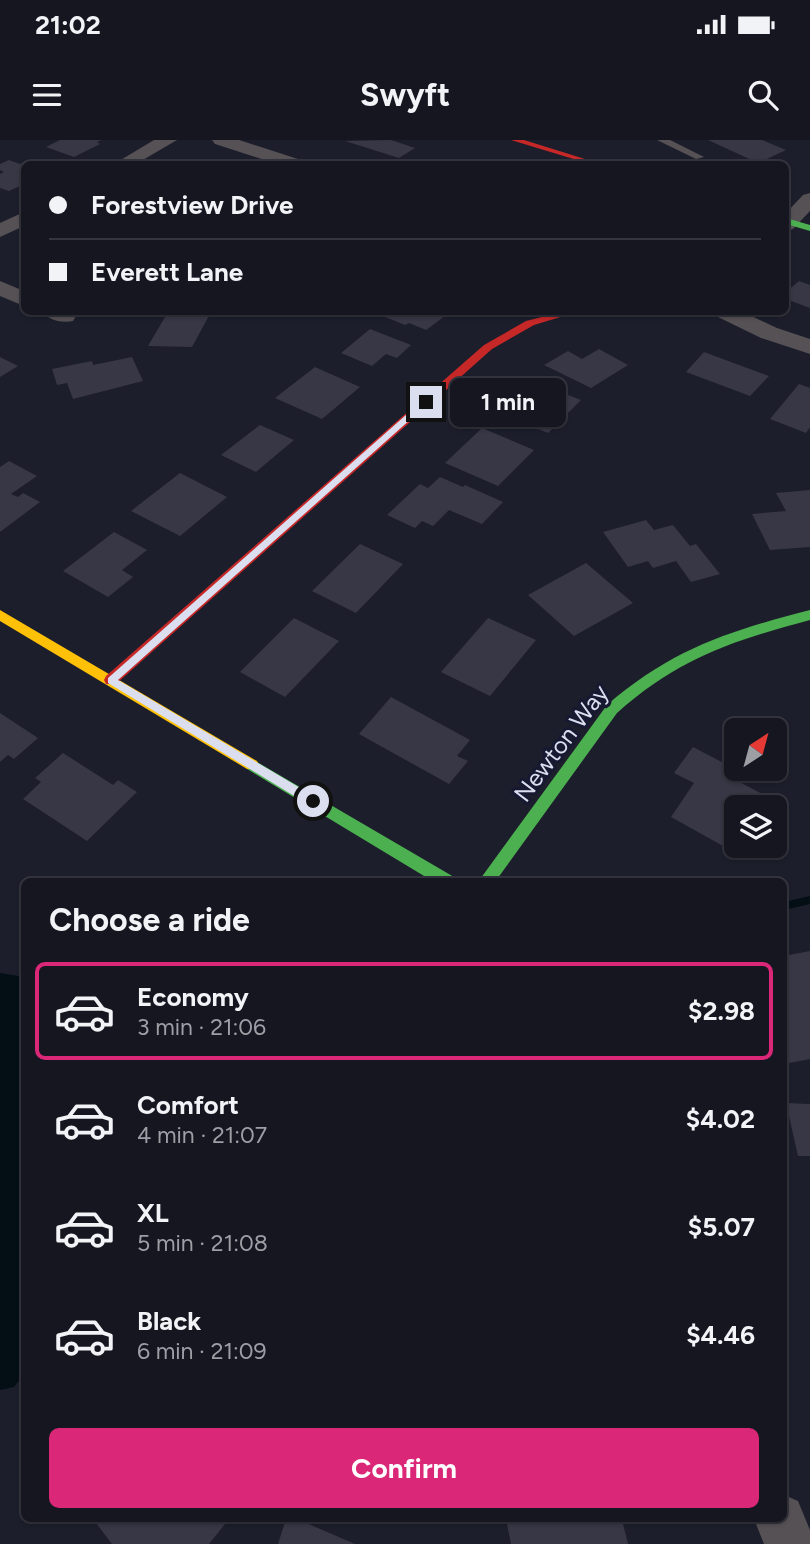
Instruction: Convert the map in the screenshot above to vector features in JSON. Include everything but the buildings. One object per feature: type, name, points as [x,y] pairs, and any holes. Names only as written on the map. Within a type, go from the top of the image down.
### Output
[{"type":"street","points":[[129,161],[168,140]]},
{"type":"street","points":[[221,140],[285,161]]},
{"type":"street","points":[[515,140],[587,161]]},
{"type":"street","points":[[789,220],[810,199]]},
{"type":"street","points":[[0,232],[21,220]]},
{"type":"street","points":[[789,223],[810,228]]},
{"type":"street","points":[[0,288],[21,298]]},
{"type":"street","points":[[111,680],[488,347],[530,323],[561,315]]},
{"type":"street","points":[[732,315],[769,333],[810,347]]},
{"type":"street","points":[[0,615],[441,878]]},
{"type":"street","name":"Newton Way","points":[[489,878],[612,709],[632,688],[655,670],[694,650],[810,615]]},
{"type":"street","points":[[781,1522],[790,1544]]},
{"type":"lane","points":[[662,140],[699,157]]},
{"type":"shaded area","points":[[0,973],[21,976],[21,1378],[14,1387],[0,1390]]},
{"type":"waterway","points":[[787,905],[810,900]]},
{"type":"traffic: fast","points":[[789,222],[810,228]]},
{"type":"traffic: fast","points":[[489,878],[612,709],[635,689],[658,672],[704,648],[728,638],[810,615]]},
{"type":"traffic: fast","points":[[252,765],[441,878]]},
{"type":"traffic: slow","points":[[0,615],[252,765]]},
{"type":"traffic: jam","points":[[515,140],[587,161]]},
{"type":"traffic: jam","points":[[111,680],[488,347],[530,323],[561,315]]},
{"type":"route","points":[[313,801],[111,680],[426,402]]}]
